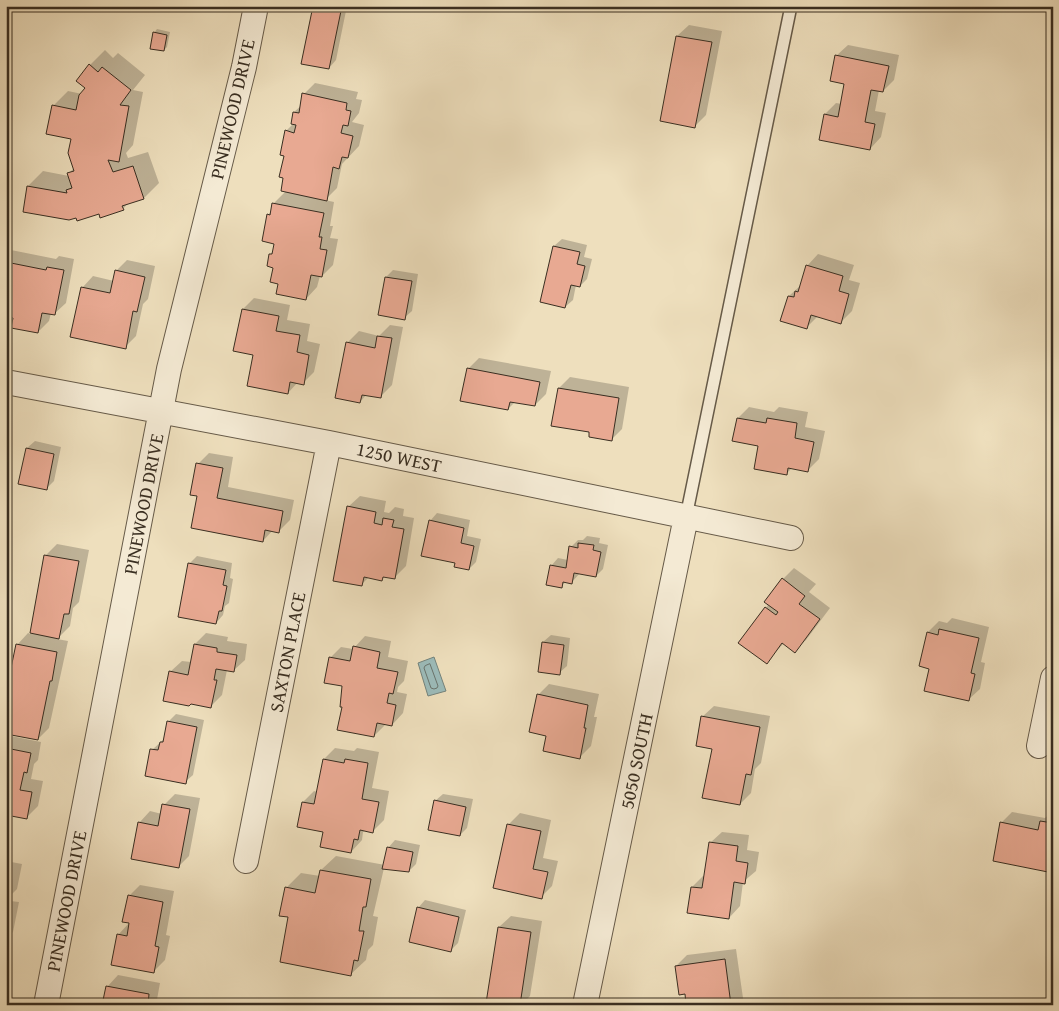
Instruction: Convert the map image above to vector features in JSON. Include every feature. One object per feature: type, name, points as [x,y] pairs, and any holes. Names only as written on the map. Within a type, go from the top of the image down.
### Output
[{"type":"street","name":"PINEWOOD DRIVE","points":[[46,1005],[169,369],[244,67],[256,6]]},
{"type":"street","name":"1250 WEST","points":[[6,382],[329,443],[792,538]]},
{"type":"street","name":"SAXTON PLACE","points":[[246,861],[329,443]]},
{"type":"street","name":"5050 SOUTH","points":[[585,1005],[686,517]]},
{"type":"street","points":[[1039,746],[1053,678]]},
{"type":"lane","points":[[686,517],[791,6]]},
{"type":"water","points":[[434,657],[446,691],[428,696],[418,663]]},
{"type":"building","points":[[313,6],[342,6],[329,69],[301,64]]},
{"type":"building","points":[[153,32],[167,35],[164,51],[150,49]]},
{"type":"building","points":[[676,36],[712,42],[695,128],[660,121]]},
{"type":"building","points":[[835,55],[889,66],[883,92],[871,90],[865,122],[875,124],[870,150],[819,140],[824,114],[838,117],[844,84],[830,81]]},
{"type":"building","points":[[89,64],[98,72],[102,67],[131,90],[120,105],[129,106],[119,162],[108,160],[113,172],[133,166],[144,199],[122,206],[124,210],[100,218],[99,214],[77,221],[76,218],[69,220],[23,212],[27,186],[67,193],[66,190],[72,188],[67,173],[74,171],[68,153],[71,139],[46,134],[52,105],[76,110],[79,95],[85,88],[76,81]]},
{"type":"building","points":[[302,93],[347,103],[346,110],[351,111],[348,126],[343,125],[341,133],[353,136],[348,158],[342,157],[339,169],[333,167],[327,201],[281,191],[283,178],[279,177],[284,156],[280,155],[285,130],[294,133],[296,125],[291,124],[293,112],[299,113]]},
{"type":"building","points":[[272,203],[324,213],[319,237],[322,237],[320,249],[327,250],[322,277],[311,275],[306,300],[276,294],[278,284],[270,282],[273,268],[267,266],[269,254],[272,254],[274,244],[262,241],[267,214],[270,215]]},
{"type":"building","points":[[553,246],[580,252],[577,264],[585,266],[580,287],[571,285],[565,308],[540,302]]},
{"type":"building","points":[[6,262],[46,270],[47,267],[64,270],[55,315],[42,313],[38,333],[11,328],[13,318],[6,317]]},
{"type":"building","points":[[806,265],[843,276],[839,291],[849,294],[841,324],[811,315],[807,329],[780,321],[788,296],[794,297],[795,291],[798,292]]},
{"type":"building","points":[[115,270],[145,277],[137,312],[133,311],[126,349],[70,337],[81,287],[110,293]]},
{"type":"building","points":[[385,277],[412,281],[405,320],[378,315]]},
{"type":"building","points":[[242,309],[279,316],[276,331],[300,335],[297,352],[309,355],[304,385],[290,382],[288,394],[247,386],[253,355],[233,351]]},
{"type":"building","points":[[377,336],[392,338],[381,398],[362,395],[360,403],[335,398],[346,342],[375,348]]},
{"type":"building","points":[[467,368],[540,382],[535,406],[510,402],[508,410],[460,401]]},
{"type":"building","points":[[558,388],[619,398],[612,441],[589,437],[589,432],[551,426]]},
{"type":"building","points":[[737,418],[766,423],[767,418],[797,423],[795,438],[814,442],[808,472],[788,468],[787,475],[754,469],[758,446],[732,441]]},
{"type":"building","points":[[26,448],[54,454],[47,490],[18,484]]},
{"type":"building","points":[[196,463],[223,468],[217,498],[283,511],[279,533],[265,530],[263,542],[191,528],[197,496],[190,495]]},
{"type":"building","points":[[347,506],[376,512],[374,523],[382,525],[383,518],[394,520],[392,527],[404,529],[395,579],[383,577],[382,581],[364,577],[362,586],[333,581]]},
{"type":"building","points":[[429,520],[464,528],[461,543],[474,546],[469,570],[454,567],[455,563],[421,556]]},
{"type":"building","points":[[578,543],[594,545],[593,550],[601,552],[596,577],[574,573],[572,584],[563,582],[562,588],[546,585],[550,565],[566,568],[569,546],[578,548]]},
{"type":"building","points":[[44,555],[79,561],[69,614],[64,614],[59,639],[30,633]]},
{"type":"building","points":[[188,563],[226,570],[223,585],[227,586],[222,611],[219,611],[216,624],[178,617]]},
{"type":"building","points":[[782,578],[805,596],[799,604],[820,619],[795,653],[782,643],[767,664],[738,643],[765,607],[776,615],[778,612],[764,602]]},
{"type":"building","points":[[939,629],[979,638],[971,673],[975,674],[969,701],[924,691],[929,669],[919,666],[927,632],[938,635]]},
{"type":"building","points":[[542,642],[564,645],[560,675],[538,672]]},
{"type":"building","points":[[16,644],[57,652],[38,740],[6,734],[6,692]]},
{"type":"building","points":[[194,644],[217,648],[217,652],[237,655],[234,672],[216,669],[214,680],[217,680],[211,708],[163,701],[169,671],[188,675]]},
{"type":"building","points":[[353,646],[380,652],[377,668],[398,672],[393,694],[389,693],[387,703],[396,705],[392,726],[377,723],[374,737],[337,730],[342,707],[340,707],[342,686],[324,683],[329,657],[350,661]]},
{"type":"building","points":[[537,694],[588,705],[580,759],[543,751],[546,736],[529,732]]},
{"type":"building","points":[[701,716],[760,727],[751,775],[746,774],[740,805],[702,798],[712,749],[696,746]]},
{"type":"building","points":[[167,721],[197,727],[186,784],[145,776],[150,749],[158,750],[160,742],[163,742]]},
{"type":"building","points":[[6,748],[31,753],[27,773],[24,772],[20,790],[32,792],[27,819],[6,815]]},
{"type":"building","points":[[323,759],[344,763],[345,759],[368,763],[362,799],[379,802],[373,833],[360,830],[358,840],[354,839],[351,853],[320,847],[323,832],[297,827],[302,802],[314,804]]},
{"type":"building","points":[[434,800],[466,807],[460,836],[428,830]]},
{"type":"building","points":[[162,804],[190,809],[179,868],[131,859],[138,822],[158,826]]},
{"type":"building","points":[[1040,821],[1053,823],[1053,873],[993,861],[1000,822],[1038,830]]},
{"type":"building","points":[[507,824],[541,831],[533,869],[548,872],[542,899],[493,888]]},
{"type":"building","points":[[709,842],[738,846],[736,861],[748,863],[745,884],[734,882],[729,919],[687,913],[691,887],[702,888]]},
{"type":"building","points":[[387,847],[413,852],[409,872],[382,869]]},
{"type":"building","points":[[320,870],[371,879],[359,931],[364,931],[358,961],[354,960],[351,976],[280,962],[288,917],[279,916],[285,887],[315,893]]},
{"type":"building","points":[[6,874],[11,875],[6,902]]},
{"type":"building","points":[[128,895],[163,902],[155,946],[159,947],[154,973],[111,965],[117,934],[127,936],[129,923],[122,922]]},
{"type":"building","points":[[417,907],[459,917],[451,952],[409,942]]},
{"type":"building","points":[[498,927],[531,932],[520,1005],[486,1003]]},
{"type":"building","points":[[725,959],[731,1005],[686,1005],[685,994],[679,995],[675,966]]},
{"type":"building","points":[[106,986],[149,994],[148,1005],[102,1005]]}]
